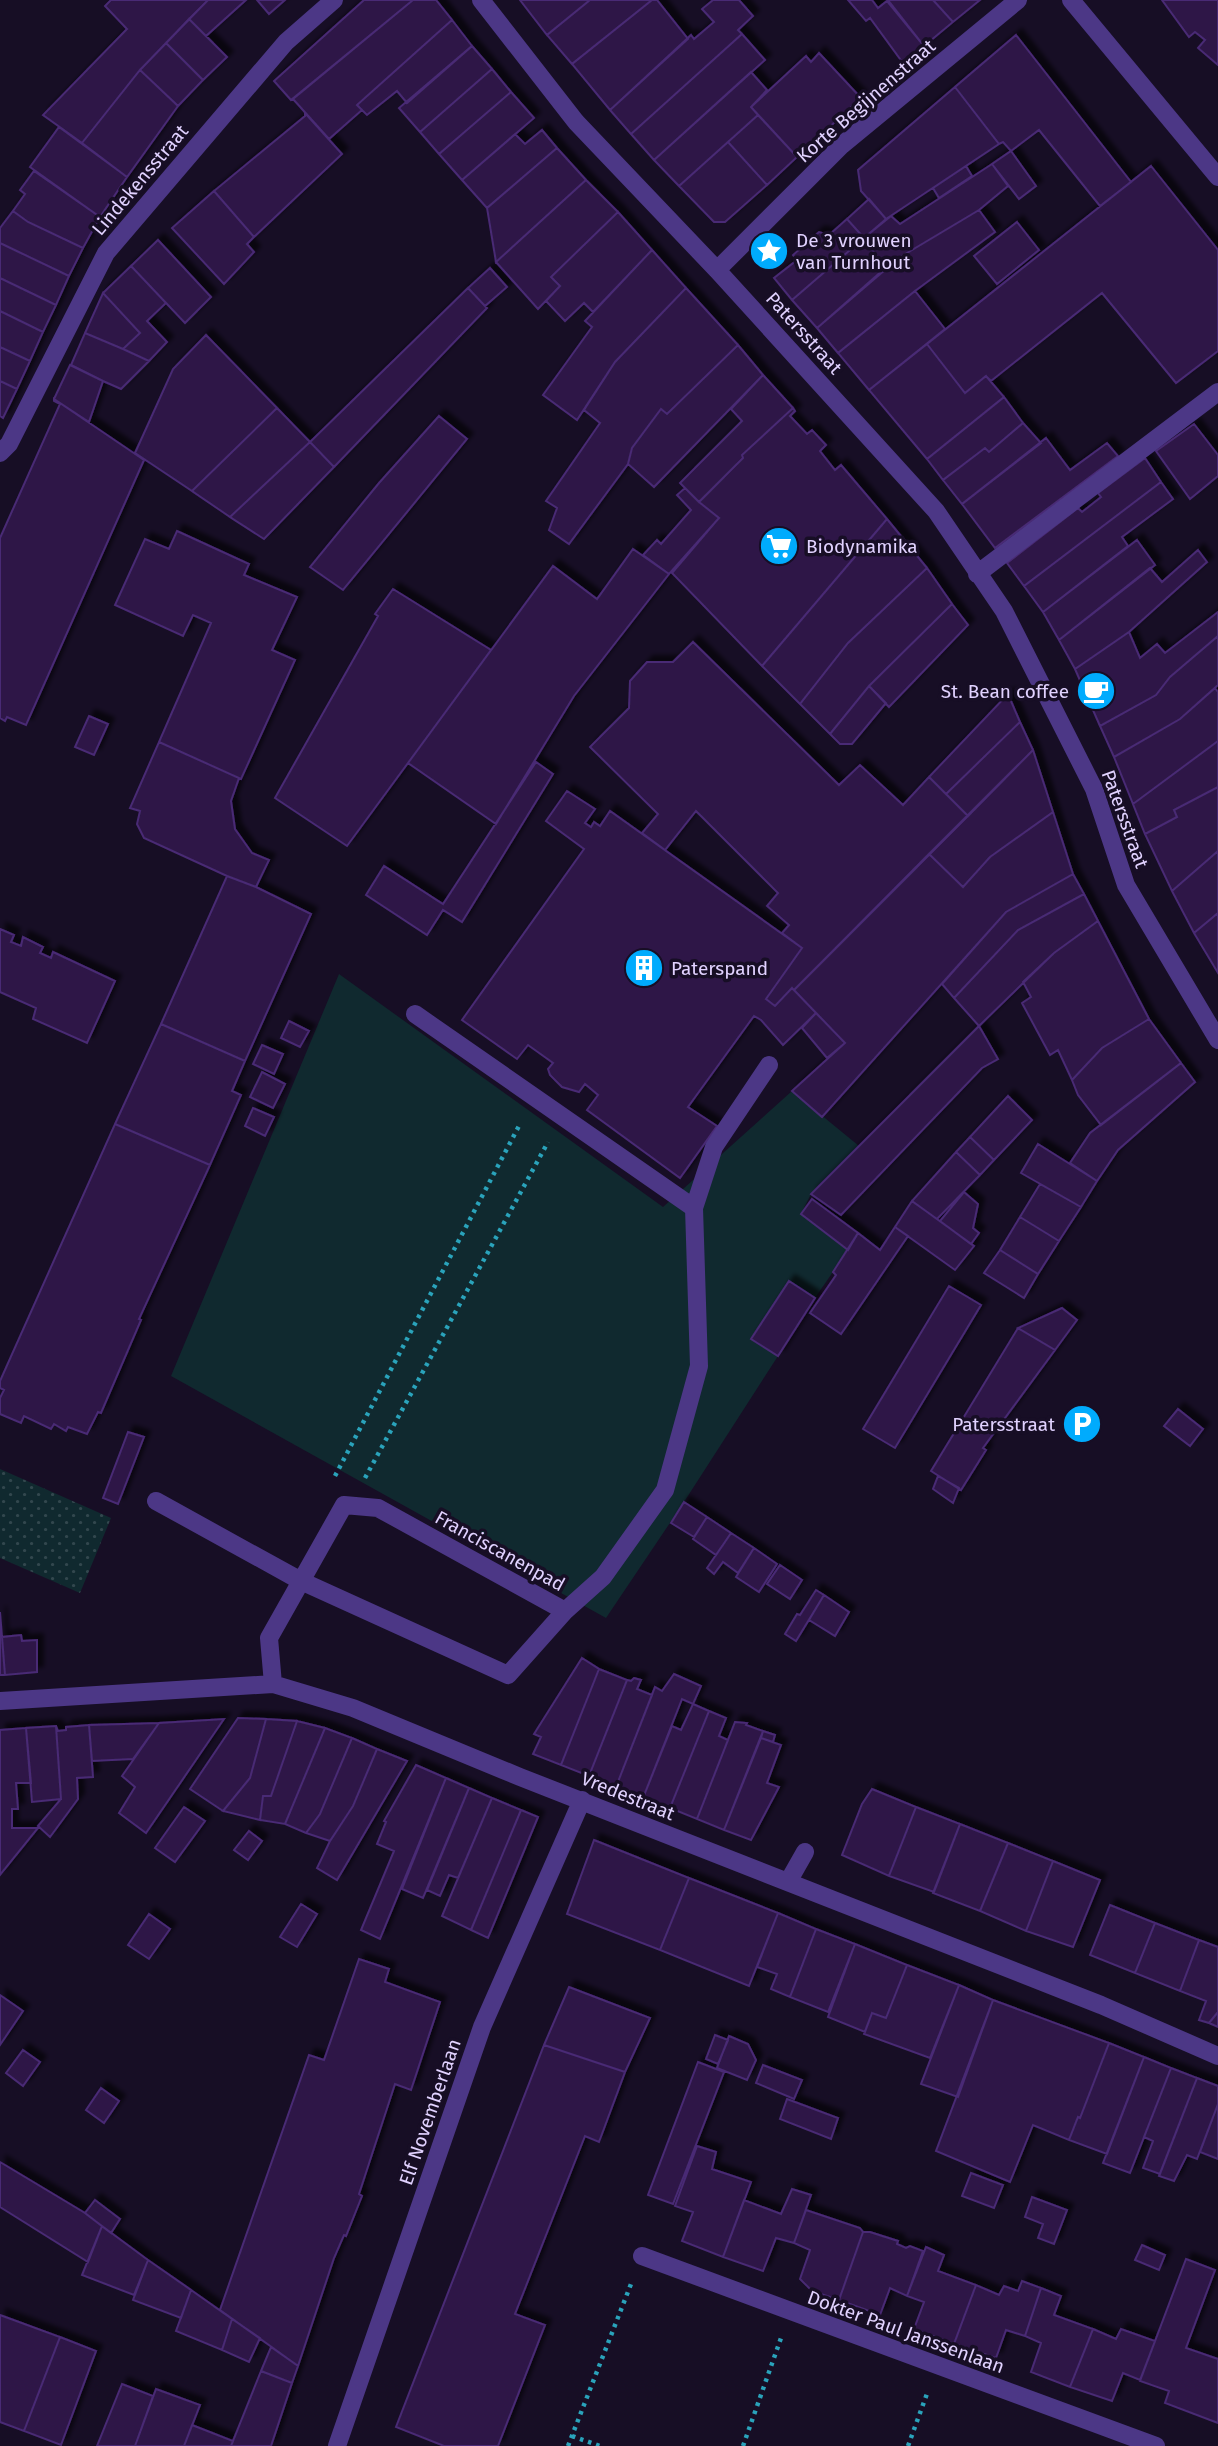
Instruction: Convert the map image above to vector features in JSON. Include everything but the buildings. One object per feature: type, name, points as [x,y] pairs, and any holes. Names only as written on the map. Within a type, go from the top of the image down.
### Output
[{"type":"street","name":"Lindekensstraat","points":[[0,453],[9,444],[106,253],[286,42],[334,0]]},
{"type":"street","name":"Patersstraat","points":[[481,0],[576,122],[717,270],[936,511],[1004,611],[1094,789],[1126,885],[1218,1040]]},
{"type":"street","name":"Korte Begijnenstraat","points":[[717,270],[842,145],[1018,0]]},
{"type":"street","points":[[1071,0],[1218,177]]},
{"type":"street","points":[[977,574],[1218,392]]},
{"type":"street","points":[[415,1014],[694,1208]]},
{"type":"street","name":"Franciscanenpad","points":[[344,1505],[378,1508],[565,1611],[603,1577],[665,1490],[699,1366],[694,1208],[714,1147],[769,1066]]},
{"type":"street","points":[[156,1501],[301,1581],[508,1675],[565,1611]]},
{"type":"street","points":[[273,1684],[269,1637],[344,1505]]},
{"type":"street","name":"Vredestraat","points":[[0,1701],[273,1684],[353,1708],[1101,2005],[1218,2056]]},
{"type":"street","name":"Elf Novemberlaan","points":[[337,2446],[482,2027],[582,1800]]},
{"type":"street","points":[[788,1882],[805,1852]]},
{"type":"street","name":"Dokter Paul Janssenlaan","points":[[642,2256],[1156,2446]]},
{"type":"path","points":[[534,1097],[331,1483],[344,1505],[358,1492],[562,1116]]},
{"type":"path","points":[[568,2446],[642,2256]]},
{"type":"path","points":[[743,2446],[790,2312]]},
{"type":"path","points":[[908,2446],[937,2366]]},
{"type":"path","points":[[572,2436],[600,2446]]},
{"type":"green space","points":[[339,974],[663,1207],[792,1091],[859,1146],[811,1194],[801,1214],[848,1250],[815,1298],[789,1281],[751,1338],[778,1356],[606,1618],[171,1376]]},
{"type":"green space","points":[[0,1469],[111,1518],[80,1593],[0,1558]]},
{"type":"place","name":"De 3 vrouwen van Turnhout","points":[[769,251]]},
{"type":"place","name":"Biodynamika","points":[[779,546]]},
{"type":"place","name":"St. Bean coffee","points":[[1096,691]]},
{"type":"place","name":"Paterspand","points":[[644,968]]},
{"type":"place","name":"Patersstraat","points":[[1082,1424]]}]
